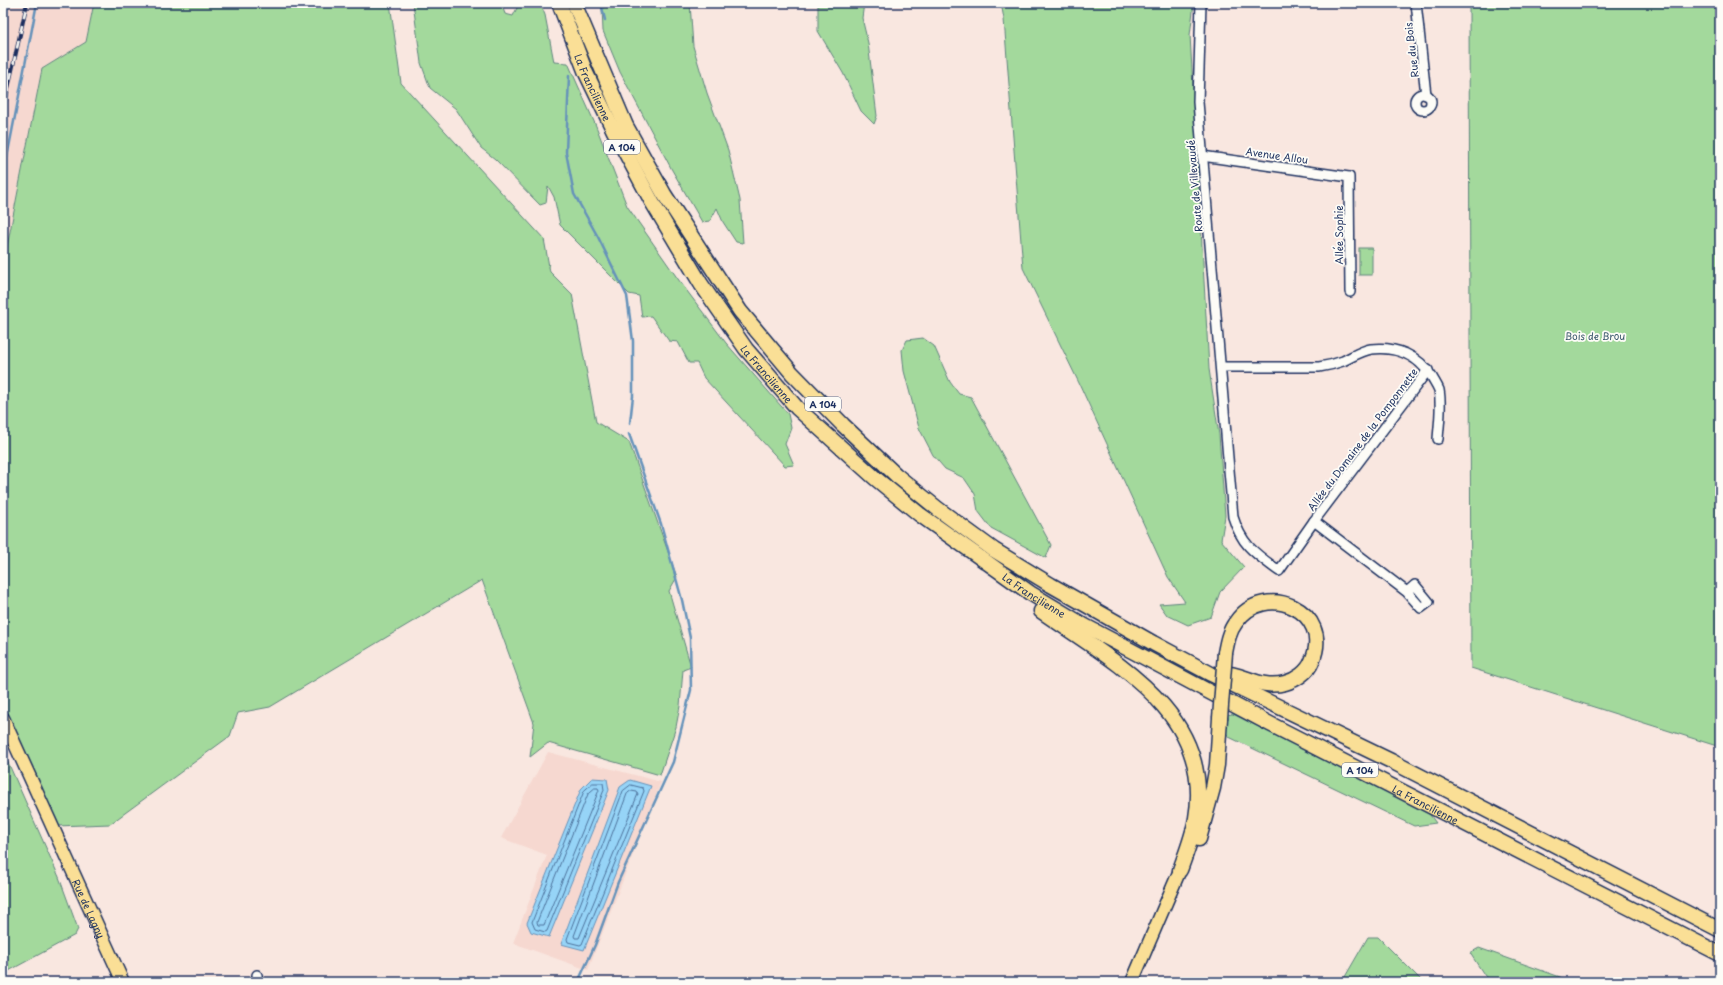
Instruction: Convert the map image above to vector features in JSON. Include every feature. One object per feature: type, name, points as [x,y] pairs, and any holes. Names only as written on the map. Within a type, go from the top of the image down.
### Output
[{"type":"highway","name":"La Francilienne","points":[[559,3],[586,73],[614,131],[652,202],[701,284],[746,349],[798,408],[875,478],[919,514],[1006,577],[1085,626],[1270,724],[1720,954]]},
{"type":"highway","name":"La Francilienne","points":[[574,3],[626,126],[664,194],[740,311],[792,372],[843,425],[896,475],[938,509],[994,550],[1051,585],[1211,674],[1391,761],[1720,930]]},
{"type":"highway","points":[[1006,577],[1012,590],[1124,668],[1149,689],[1178,724],[1192,752],[1198,785],[1196,818],[1183,872]]},
{"type":"highway","points":[[1183,872],[1208,811],[1214,788],[1217,765],[1220,718],[1225,653],[1228,637],[1237,620],[1253,608],[1272,602],[1285,604],[1300,610],[1311,622],[1316,638],[1315,654],[1311,664],[1295,679],[1286,683],[1265,684],[1252,682],[1230,673],[1211,674]]},
{"type":"main road","name":"Rue de Lagny","points":[[3,718],[123,982]]},
{"type":"main road","points":[[1132,982],[1183,872]]},
{"type":"main road","points":[[1139,982],[1183,872]]},
{"type":"street","name":"Route de Villevaudé","points":[[1201,3],[1198,102],[1233,517],[1237,531],[1244,543],[1254,553],[1279,571]]},
{"type":"street","name":"Rue du Bois","points":[[1416,3],[1426,95]]},
{"type":"street","name":"Avenue Allou","points":[[1202,156],[1349,177]]},
{"type":"street","name":"Allée Sophie","points":[[1349,177],[1350,292]]},
{"type":"street","name":"Allée du Domaine de la Pomponnette","points":[[1221,367],[1319,367],[1344,361],[1356,353],[1385,348],[1398,350],[1409,354],[1428,370],[1438,389],[1440,401],[1438,440]]},
{"type":"street","name":"Allée du Domaine de la Pomponnette","points":[[1279,571],[1314,521],[1428,370]]},
{"type":"street","name":"Allée du Domaine de la Pomponnette","points":[[1314,521],[1407,592]]},
{"type":"shaded area","points":[[3,3],[94,3],[86,42],[42,69],[3,264]]},
{"type":"shaded area","points":[[548,752],[661,782],[588,970],[513,943],[547,855],[501,838]]},
{"type":"green space","points":[[94,3],[390,3],[401,83],[544,239],[550,272],[572,294],[596,422],[629,442],[677,577],[669,591],[691,667],[683,670],[680,706],[676,727],[660,775],[548,743],[530,757],[534,723],[482,580],[270,707],[238,713],[230,736],[110,824],[57,826],[3,707],[3,267],[42,69],[86,42]]},
{"type":"green space","points":[[413,3],[501,3],[505,14],[513,16],[517,8],[516,3],[540,3],[545,15],[554,62],[568,63],[596,126],[627,206],[678,279],[726,343],[788,414],[791,428],[785,444],[794,465],[785,466],[704,378],[697,363],[689,363],[678,342],[669,341],[651,316],[642,317],[639,296],[629,294],[560,225],[554,197],[548,186],[546,203],[540,205],[495,159],[481,148],[456,109],[430,88],[421,63]]},
{"type":"green space","points":[[607,3],[616,3],[623,7],[650,3],[690,3],[693,46],[707,93],[728,150],[740,200],[743,243],[736,242],[723,222],[717,208],[710,221],[702,222],[672,170],[620,72],[603,31],[602,8]]},
{"type":"green space","points":[[818,3],[864,3],[862,18],[868,43],[877,116],[874,124],[861,111],[843,73],[818,31]]},
{"type":"green space","points":[[1001,3],[1194,3],[1190,35],[1209,369],[1219,435],[1225,516],[1221,540],[1244,567],[1220,592],[1211,617],[1188,625],[1167,615],[1159,604],[1185,602],[1168,577],[1079,383],[1023,268],[1004,19]]},
{"type":"green space","name":"Bois de Brou","points":[[1469,3],[1720,3],[1720,747],[1471,668]]},
{"type":"green space","points":[[1359,248],[1372,248],[1372,275],[1359,275]]},
{"type":"green space","points":[[923,338],[934,346],[950,382],[959,394],[971,397],[1051,545],[1046,558],[991,528],[978,511],[975,494],[964,478],[945,469],[933,455],[919,428],[904,371],[902,350],[907,340]]},
{"type":"green space","points":[[1233,714],[1427,811],[1436,823],[1414,826],[1229,737],[1224,730],[1225,715]]},
{"type":"green space","points":[[3,751],[59,877],[78,929],[75,935],[3,974]]},
{"type":"green space","points":[[1368,937],[1378,937],[1423,982],[1342,982]]},
{"type":"green space","points":[[1479,948],[1560,977],[1569,982],[1492,982],[1485,976],[1470,953]]},
{"type":"water","points":[[592,778],[607,779],[609,790],[549,937],[531,932],[527,923],[581,789]]},
{"type":"water","points":[[630,780],[651,786],[584,950],[561,944],[620,787]]},
{"type":"waterway","points":[[3,178],[37,3]]},
{"type":"waterway","points":[[601,3],[605,20]]},
{"type":"waterway","points":[[569,76],[566,152],[574,194],[598,237],[627,296],[633,341],[633,396],[630,423]]},
{"type":"waterway","points":[[578,982],[595,945],[618,882],[673,762],[691,690],[690,638],[682,600],[661,524],[629,434]]},
{"type":"railway","points":[[3,111],[27,3]]}]
